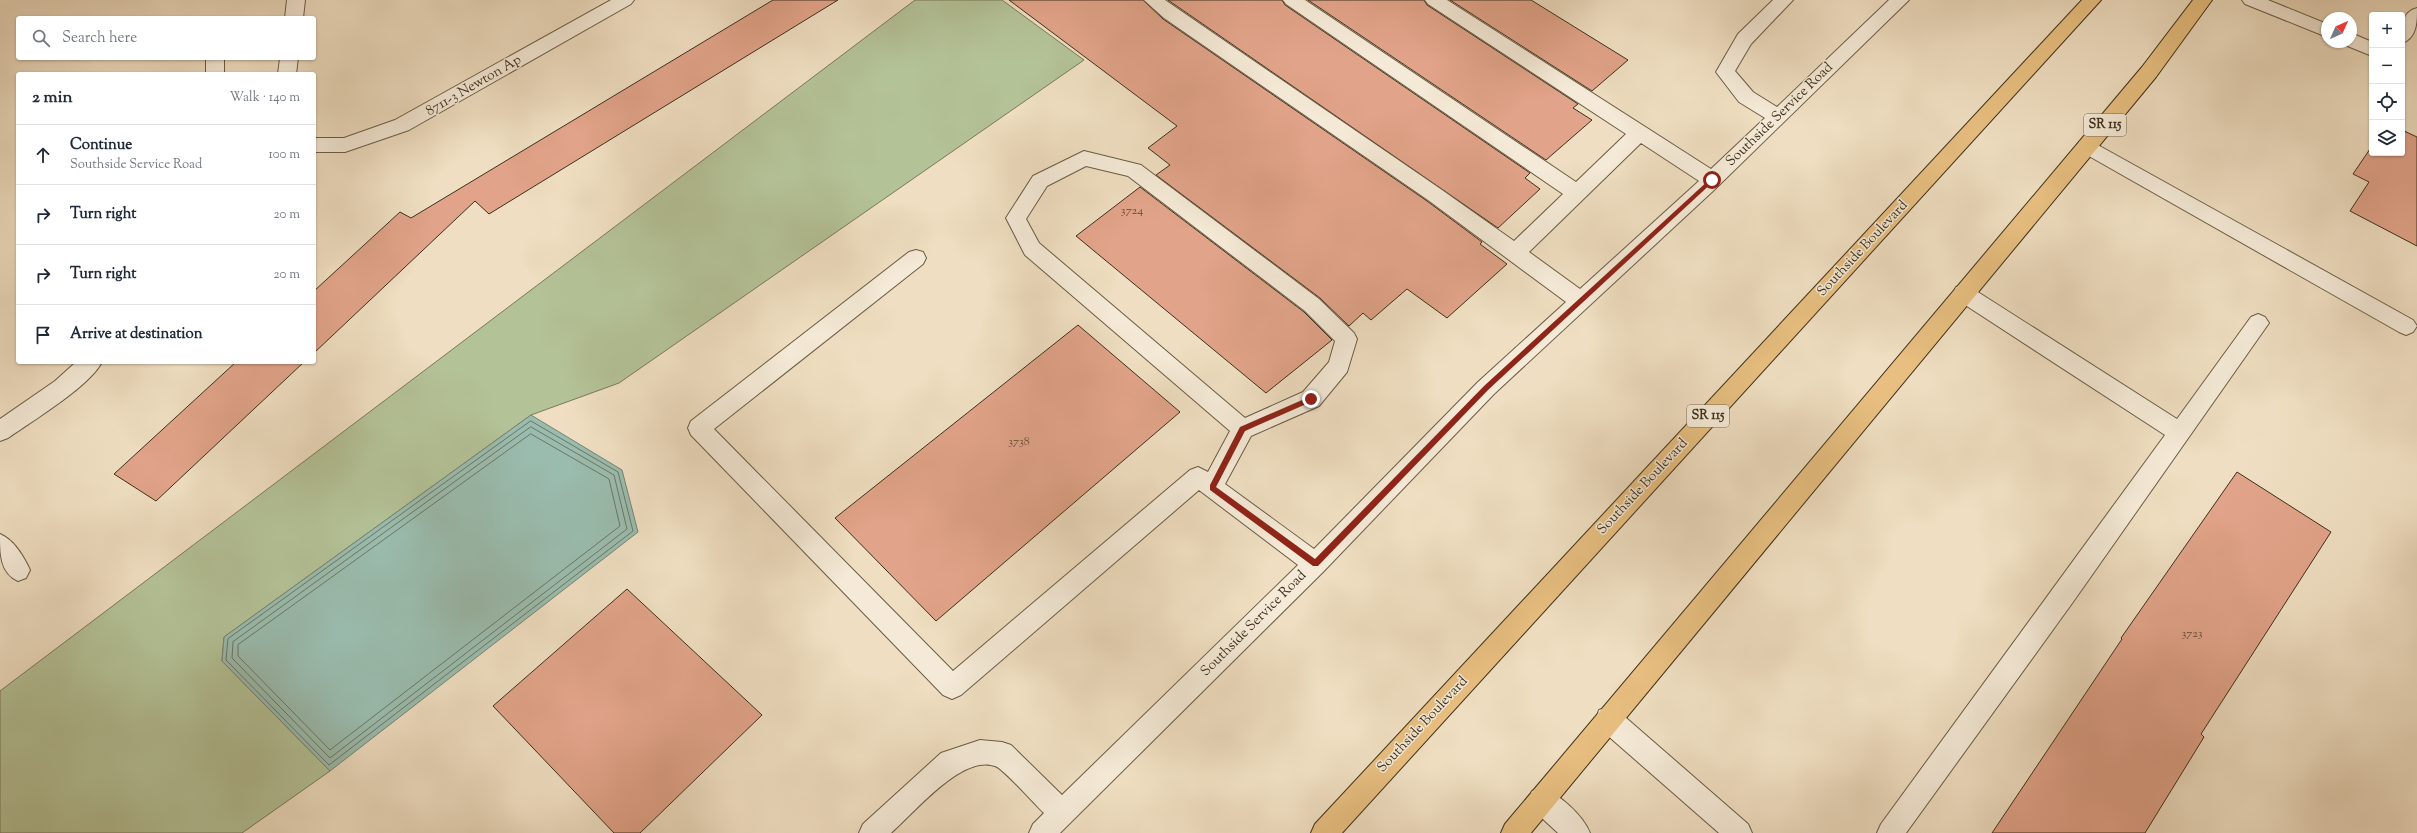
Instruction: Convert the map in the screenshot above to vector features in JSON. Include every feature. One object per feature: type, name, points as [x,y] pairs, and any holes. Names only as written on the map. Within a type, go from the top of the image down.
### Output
[{"type":"highway","name":"Southside Boulevard","points":[[1324,833],[2092,0]]},
{"type":"highway","name":"SR 115","points":[[1514,833],[1963,293],[2149,72],[2203,0]]},
{"type":"street","points":[[294,16],[296,0]]},
{"type":"street","name":"8711-3 Newton Ap","points":[[316,145],[346,145],[402,125],[624,0]]},
{"type":"street","points":[[1153,0],[1170,14],[1435,195],[1581,301]]},
{"type":"street","points":[[1292,0],[1577,193]]},
{"type":"street","points":[[1434,0],[1712,180]]},
{"type":"street","points":[[1778,117],[1746,97],[1725,72],[1744,39],[1784,0]]},
{"type":"street","name":"Southside Service Road","points":[[1042,833],[1315,564],[1486,388],[1712,180],[1900,0]]},
{"type":"street","points":[[2252,0],[2321,29]]},
{"type":"street","points":[[2405,32],[2417,14]]},
{"type":"street","points":[[2357,43],[2370,48]]},
{"type":"street","points":[[287,72],[289,60]]},
{"type":"street","points":[[1515,253],[1639,133]]},
{"type":"street","points":[[2087,146],[2406,326]]},
{"type":"street","points":[[1212,488],[1243,429],[1311,399],[1339,366],[1346,339],[1312,305],[1134,170],[1084,158],[1040,181],[1016,218],[1032,249],[1243,429]]},
{"type":"street","points":[[916,258],[699,428],[952,687],[1198,477],[1315,564]]},
{"type":"street","points":[[1963,293],[2180,433]]},
{"type":"street","points":[[1890,833],[2065,594],[2258,323]]},
{"type":"street","points":[[0,431],[63,387],[90,364]]},
{"type":"street","points":[[0,545],[18,570]]},
{"type":"street","points":[[1608,719],[1739,833]]},
{"type":"street","points":[[872,833],[950,762],[980,752],[1002,754],[1062,813]]},
{"type":"street","points":[[1541,800],[1578,833]]},
{"type":"shaded area","points":[[915,0],[1002,0],[1084,60],[619,383],[531,415],[224,637],[222,661],[330,771],[242,833],[0,833],[0,691]]},
{"type":"water","points":[[531,415],[622,470],[638,532],[330,771],[222,661],[224,637]]},
{"type":"building","points":[[773,0],[838,0],[489,214],[475,201],[316,351],[316,289],[400,212],[411,218]]},
{"type":"building","points":[[1009,0],[1143,0],[1163,19],[1427,201],[1482,242],[1480,244],[1507,264],[1447,318],[1407,289],[1371,320],[1363,313],[1349,326],[1320,298],[1156,175],[1170,165],[1148,148],[1177,126]]},
{"type":"building","points":[[1168,0],[1282,0],[1285,5],[1530,173],[1525,178],[1540,189],[1498,228]]},
{"type":"building","points":[[1308,0],[1424,0],[1427,5],[1578,104],[1573,108],[1592,120],[1546,160]]},
{"type":"building","points":[[1450,0],[1531,0],[1628,60],[1592,91]]},
{"type":"building","points":[[2405,131],[2417,137],[2417,246],[2350,211],[2369,182],[2353,174],[2369,150],[2369,156],[2405,156]]},
{"type":"building","points":[[1140,187],[1304,312],[1332,340],[1266,393],[1076,236]]},
{"type":"building","points":[[1078,325],[1180,412],[936,621],[835,518]]},
{"type":"building","points":[[234,364],[302,364],[156,501],[114,474]]},
{"type":"building","points":[[2237,472],[2331,532],[2201,734],[2204,737],[2145,833],[1992,833],[2122,639],[2121,638]]},
{"type":"building","points":[[627,589],[762,715],[640,833],[614,833],[493,706]]},
{"type":"route","points":[[1311,399],[1243,429],[1212,488],[1315,564],[1486,388],[1712,180]]}]
